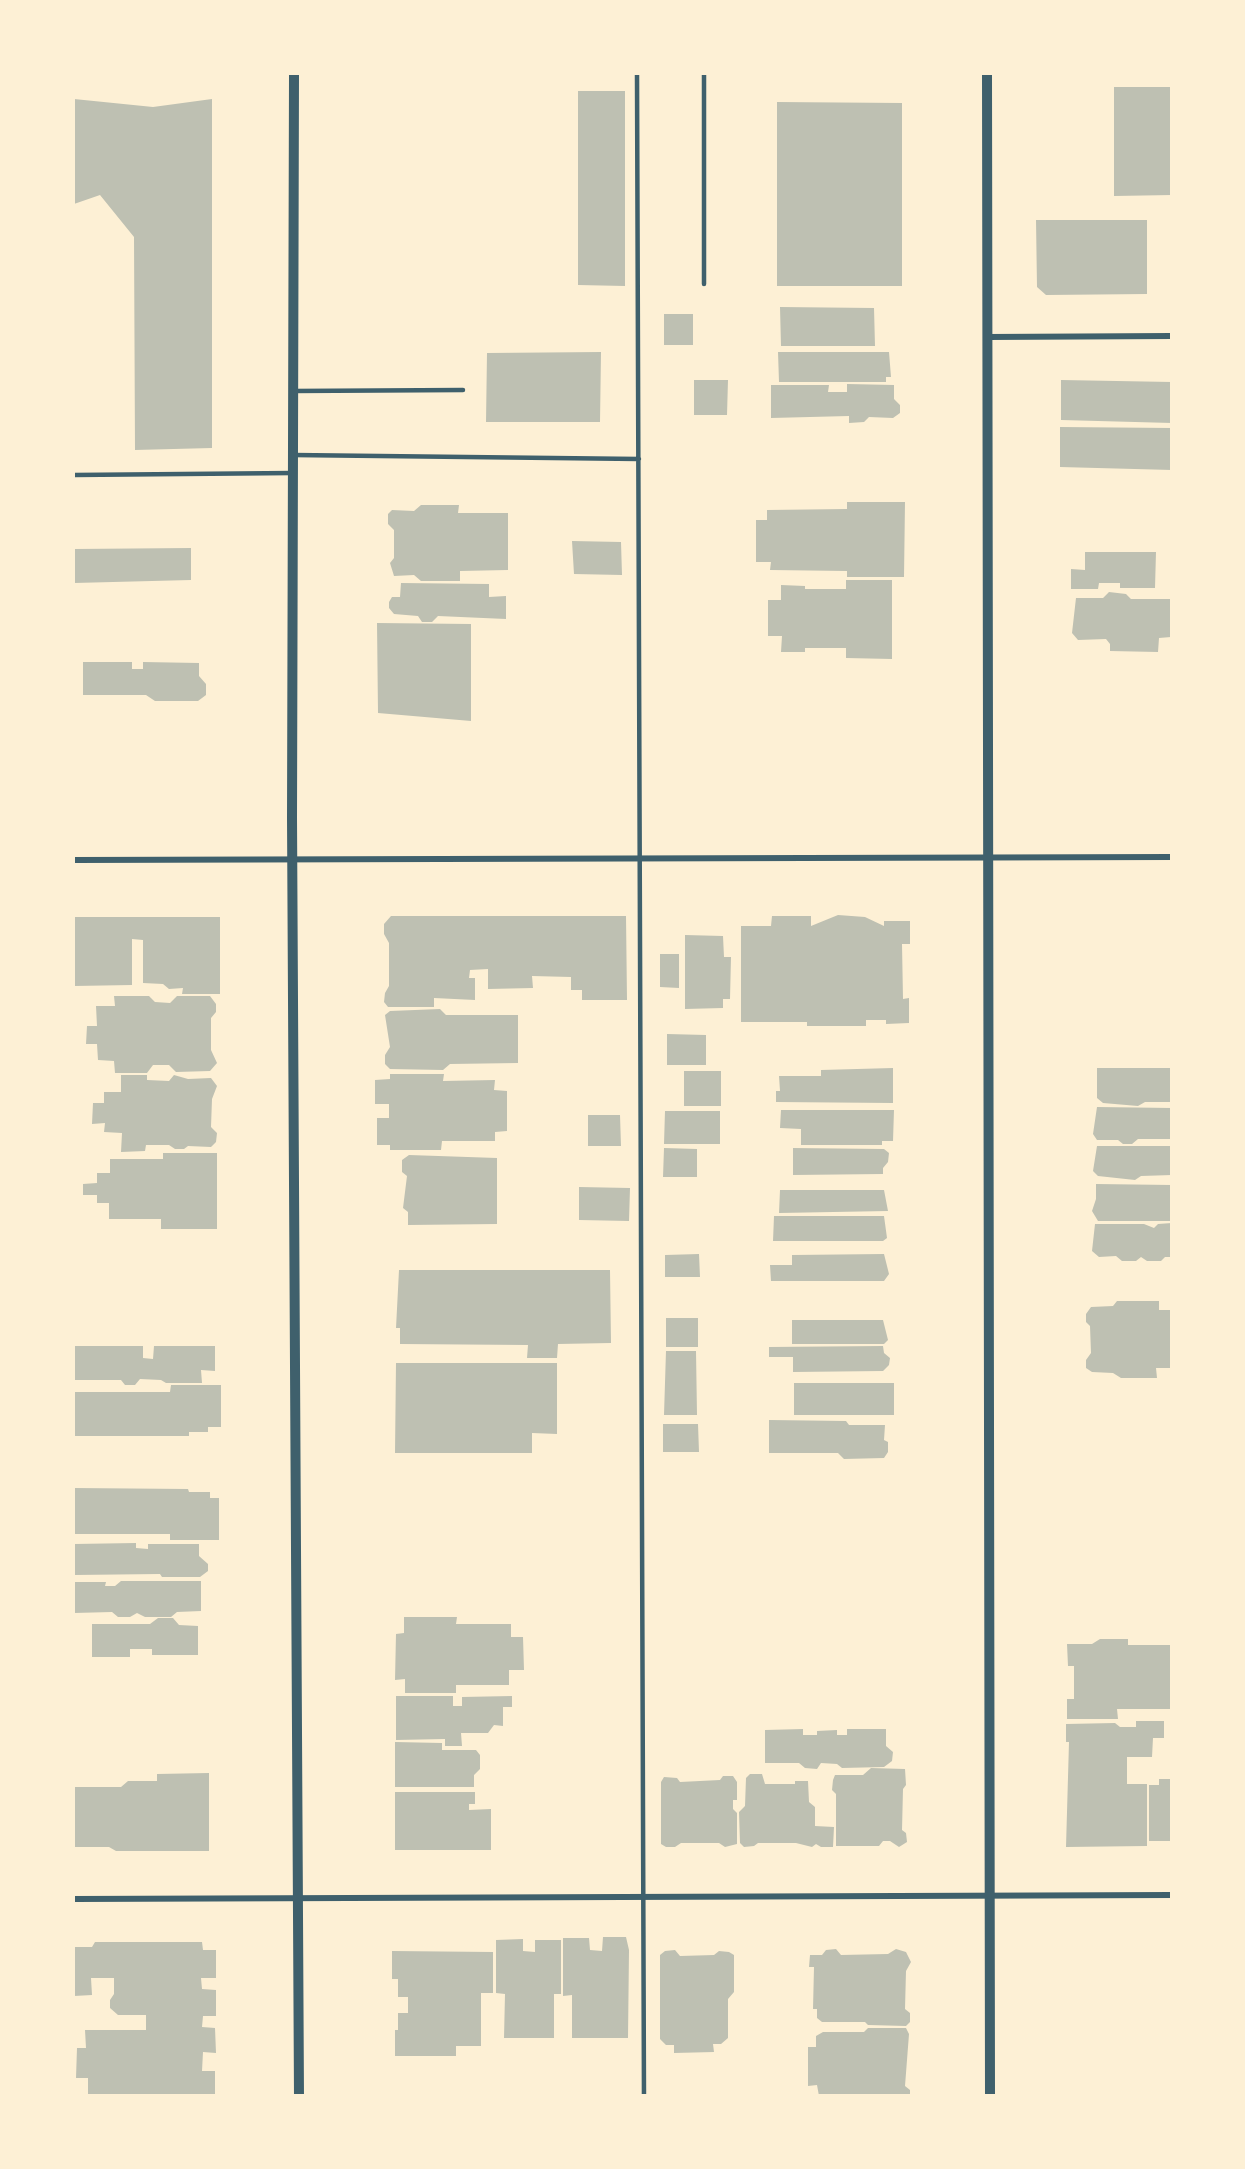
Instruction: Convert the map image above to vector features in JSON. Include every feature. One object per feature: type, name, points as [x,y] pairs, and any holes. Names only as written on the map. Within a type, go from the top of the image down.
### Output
[{"type":"street","points":[[294,74],[292,859],[299,2096]]},
{"type":"street","points":[[987,74],[990,2096]]},
{"type":"street","points":[[987,338],[1172,336]]},
{"type":"street","points":[[74,860],[1172,857]]},
{"type":"street","points":[[74,1899],[1172,1894]]},
{"type":"lane","points":[[637,74],[644,2096]]},
{"type":"lane","points":[[704,74],[704,284]]},
{"type":"lane","points":[[293,391],[463,390]]},
{"type":"lane","points":[[293,455],[639,459]]},
{"type":"lane","points":[[74,475],[293,473]]},
{"type":"building","points":[[1114,87],[1172,87],[1172,195],[1114,196]]},
{"type":"building","points":[[578,91],[625,91],[625,286],[578,285]]},
{"type":"building","points":[[74,99],[153,107],[212,99],[212,448],[135,450],[134,237],[100,195],[74,204]]},
{"type":"building","points":[[777,102],[902,103],[902,286],[777,286]]},
{"type":"building","points":[[1036,220],[1147,220],[1147,294],[1046,295],[1037,287]]},
{"type":"building","points":[[780,307],[874,308],[875,346],[781,346]]},
{"type":"building","points":[[664,314],[693,314],[693,345],[664,345]]},
{"type":"building","points":[[601,352],[600,422],[486,422],[487,353]]},
{"type":"building","points":[[778,352],[889,352],[891,377],[886,377],[886,382],[779,382]]},
{"type":"building","points":[[694,380],[728,380],[727,415],[694,415]]},
{"type":"building","points":[[1061,380],[1172,382],[1172,423],[1061,420]]},
{"type":"building","points":[[847,384],[894,385],[894,399],[900,405],[900,413],[893,418],[869,417],[864,422],[849,423],[849,416],[771,418],[771,385],[829,385],[828,392],[847,392]]},
{"type":"building","points":[[1060,427],[1172,428],[1172,470],[1060,467]]},
{"type":"building","points":[[847,502],[905,502],[904,577],[847,577],[847,571],[770,570],[771,562],[756,562],[756,520],[767,520],[767,510],[847,509]]},
{"type":"building","points":[[421,505],[459,505],[458,513],[508,513],[508,570],[460,571],[460,581],[421,581],[414,575],[394,576],[390,563],[394,558],[394,530],[388,524],[388,514],[392,510],[414,511]]},
{"type":"building","points":[[572,541],[621,542],[622,575],[574,574]]},
{"type":"building","points":[[191,548],[191,580],[74,583],[74,549]]},
{"type":"building","points":[[1085,552],[1156,552],[1155,588],[1120,588],[1120,583],[1099,583],[1098,589],[1071,589],[1071,569],[1085,570]]},
{"type":"building","points":[[846,580],[892,580],[892,659],[846,658],[846,648],[805,648],[805,652],[781,652],[782,636],[768,636],[768,600],[781,600],[781,585],[805,586],[805,589],[846,589]]},
{"type":"building","points":[[401,583],[489,584],[489,597],[506,596],[506,619],[438,616],[432,622],[422,622],[418,616],[394,614],[389,608],[389,602],[392,597],[400,597]]},
{"type":"building","points":[[1109,592],[1126,594],[1131,599],[1170,599],[1171,637],[1159,638],[1158,652],[1110,651],[1110,644],[1106,639],[1078,640],[1072,633],[1076,598],[1103,598]]},
{"type":"building","points":[[377,623],[471,624],[471,721],[378,713]]},
{"type":"building","points":[[83,662],[132,662],[132,669],[143,669],[143,662],[199,663],[199,676],[206,684],[206,695],[198,701],[155,701],[146,695],[83,695]]},
{"type":"building","points":[[838,915],[865,917],[884,926],[884,921],[910,921],[910,944],[902,944],[903,999],[909,998],[909,1023],[886,1024],[886,1020],[866,1020],[866,1026],[807,1026],[807,1022],[741,1022],[741,926],[771,926],[772,916],[811,916],[811,926]]},
{"type":"building","points":[[391,916],[626,916],[627,1000],[582,1000],[582,990],[571,990],[571,977],[532,976],[533,988],[488,989],[488,969],[470,970],[469,978],[475,978],[475,1000],[434,998],[434,1007],[388,1007],[384,1002],[389,986],[389,943],[384,934],[384,924]]},
{"type":"building","points":[[74,917],[220,917],[220,994],[182,994],[183,988],[169,989],[163,984],[143,983],[143,940],[132,939],[132,985],[74,986]]},
{"type":"building","points":[[685,935],[723,936],[724,957],[731,957],[730,999],[723,999],[723,1008],[685,1009]]},
{"type":"building","points":[[660,954],[679,954],[679,988],[660,987]]},
{"type":"building","points":[[114,996],[149,996],[155,1002],[170,1003],[177,996],[210,996],[216,1004],[216,1012],[211,1018],[211,1050],[217,1063],[210,1071],[176,1072],[169,1065],[153,1065],[147,1073],[115,1073],[114,1061],[98,1060],[97,1044],[86,1044],[87,1026],[97,1026],[96,1006],[115,1006]]},
{"type":"building","points":[[440,1009],[446,1015],[518,1015],[518,1063],[450,1064],[443,1070],[390,1069],[385,1064],[385,1055],[390,1047],[385,1015],[390,1011]]},
{"type":"building","points":[[667,1034],[706,1035],[706,1065],[667,1065]]},
{"type":"building","points":[[893,1068],[893,1103],[776,1102],[776,1091],[780,1091],[779,1076],[821,1076],[821,1070]]},
{"type":"building","points":[[1097,1068],[1172,1068],[1172,1102],[1145,1102],[1138,1106],[1103,1103],[1097,1098]]},
{"type":"building","points":[[684,1071],[721,1071],[721,1106],[684,1106]]},
{"type":"building","points":[[390,1074],[444,1074],[443,1081],[495,1080],[494,1090],[507,1091],[507,1131],[495,1132],[495,1141],[442,1141],[441,1150],[390,1150],[390,1145],[377,1145],[377,1118],[389,1118],[389,1104],[375,1104],[375,1080],[390,1079]]},
{"type":"building","points":[[121,1075],[147,1075],[147,1080],[169,1081],[174,1075],[188,1079],[211,1078],[217,1086],[212,1099],[211,1127],[217,1133],[216,1142],[211,1147],[188,1146],[184,1149],[175,1149],[169,1145],[146,1145],[145,1151],[121,1152],[122,1133],[104,1132],[105,1123],[92,1124],[93,1103],[104,1103],[104,1092],[121,1092]]},
{"type":"building","points":[[1097,1107],[1172,1108],[1172,1139],[1138,1139],[1132,1144],[1123,1144],[1118,1140],[1097,1140],[1093,1134]]},
{"type":"building","points":[[781,1110],[894,1110],[893,1141],[882,1141],[882,1145],[801,1145],[801,1129],[780,1128]]},
{"type":"building","points":[[665,1111],[720,1111],[720,1144],[664,1144]]},
{"type":"building","points":[[588,1115],[620,1115],[621,1146],[588,1146]]},
{"type":"building","points":[[1097,1146],[1172,1146],[1172,1175],[1141,1176],[1135,1180],[1098,1176],[1093,1171]]},
{"type":"building","points":[[664,1148],[697,1149],[697,1177],[663,1177]]},
{"type":"building","points":[[793,1148],[884,1149],[889,1153],[883,1174],[793,1175]]},
{"type":"building","points":[[163,1153],[217,1153],[217,1229],[161,1229],[161,1219],[109,1219],[109,1203],[97,1203],[97,1195],[83,1195],[83,1184],[97,1183],[97,1173],[110,1173],[110,1159],[163,1159]]},
{"type":"building","points":[[409,1155],[497,1158],[497,1224],[408,1225],[408,1212],[403,1208],[407,1176],[402,1172],[402,1160]]},
{"type":"building","points":[[1096,1184],[1172,1185],[1172,1221],[1098,1221],[1092,1211],[1096,1199]]},
{"type":"building","points":[[579,1187],[630,1188],[629,1221],[579,1220]]},
{"type":"building","points":[[780,1190],[884,1190],[888,1211],[779,1213]]},
{"type":"building","points":[[774,1216],[884,1216],[887,1238],[883,1241],[773,1241]]},
{"type":"building","points":[[1172,1223],[1172,1257],[1165,1257],[1161,1261],[1147,1261],[1141,1257],[1136,1261],[1122,1261],[1116,1256],[1099,1257],[1092,1251],[1095,1224],[1144,1224],[1154,1228],[1158,1224]]},
{"type":"building","points":[[699,1254],[700,1277],[665,1277],[665,1255]]},
{"type":"building","points":[[884,1254],[889,1274],[884,1281],[771,1281],[770,1265],[792,1265],[792,1255]]},
{"type":"building","points":[[399,1270],[610,1270],[611,1343],[558,1344],[557,1358],[527,1358],[528,1345],[400,1344],[400,1328],[396,1328]]},
{"type":"building","points":[[1117,1301],[1159,1301],[1159,1310],[1172,1310],[1172,1368],[1156,1368],[1157,1378],[1121,1378],[1113,1373],[1092,1372],[1086,1368],[1086,1360],[1091,1353],[1090,1326],[1086,1322],[1086,1314],[1091,1307],[1113,1306]]},
{"type":"building","points":[[666,1318],[698,1318],[698,1347],[666,1347]]},
{"type":"building","points":[[792,1320],[883,1320],[888,1340],[884,1344],[792,1344]]},
{"type":"building","points":[[74,1346],[143,1346],[143,1358],[153,1359],[154,1346],[215,1346],[215,1371],[201,1370],[202,1383],[166,1383],[161,1380],[140,1379],[135,1385],[125,1385],[121,1380],[74,1380]]},
{"type":"building","points":[[883,1346],[884,1353],[890,1358],[889,1365],[883,1371],[793,1372],[793,1357],[769,1357],[769,1347]]},
{"type":"building","points":[[666,1351],[696,1351],[697,1415],[664,1415]]},
{"type":"building","points":[[396,1363],[557,1363],[557,1434],[532,1433],[532,1453],[395,1453]]},
{"type":"building","points":[[794,1383],[894,1383],[894,1415],[794,1415]]},
{"type":"building","points":[[171,1385],[221,1385],[221,1427],[208,1427],[208,1432],[189,1432],[189,1436],[74,1436],[74,1392],[170,1392]]},
{"type":"building","points":[[769,1420],[846,1421],[849,1425],[885,1425],[884,1440],[888,1442],[888,1452],[884,1458],[844,1459],[838,1453],[769,1453]]},
{"type":"building","points":[[663,1424],[698,1424],[699,1452],[663,1452]]},
{"type":"building","points":[[74,1488],[188,1489],[189,1492],[210,1492],[210,1498],[219,1498],[219,1540],[170,1540],[170,1534],[74,1534]]},
{"type":"building","points":[[136,1543],[136,1548],[148,1549],[148,1544],[199,1544],[199,1556],[208,1564],[208,1571],[200,1577],[162,1577],[160,1574],[74,1575],[74,1544]]},
{"type":"building","points":[[121,1581],[201,1581],[201,1611],[177,1612],[171,1617],[145,1617],[137,1613],[130,1617],[118,1617],[112,1612],[74,1613],[74,1582],[106,1582],[105,1586],[115,1586]]},
{"type":"building","points":[[404,1617],[457,1617],[456,1624],[511,1624],[511,1637],[523,1637],[524,1670],[509,1670],[509,1685],[456,1685],[456,1693],[405,1693],[405,1679],[395,1680],[396,1634],[404,1633]]},
{"type":"building","points":[[158,1618],[173,1618],[179,1625],[198,1626],[198,1655],[152,1655],[152,1649],[130,1649],[130,1657],[92,1657],[92,1624],[150,1624]]},
{"type":"building","points":[[1100,1639],[1128,1639],[1128,1645],[1172,1645],[1172,1709],[1117,1709],[1118,1719],[1067,1719],[1067,1699],[1074,1699],[1074,1666],[1068,1666],[1067,1644],[1092,1644]]},
{"type":"building","points":[[396,1696],[453,1696],[453,1706],[462,1706],[462,1697],[512,1696],[512,1707],[503,1707],[503,1726],[494,1725],[488,1733],[461,1733],[462,1746],[445,1746],[445,1739],[396,1740]]},
{"type":"building","points":[[1136,1721],[1164,1721],[1164,1738],[1153,1738],[1152,1757],[1127,1757],[1127,1784],[1147,1784],[1147,1846],[1066,1847],[1069,1742],[1066,1742],[1066,1724],[1115,1723],[1120,1727],[1136,1727]]},
{"type":"building","points":[[803,1729],[803,1735],[817,1735],[817,1731],[837,1730],[837,1735],[847,1735],[847,1729],[886,1729],[886,1746],[893,1752],[892,1761],[884,1767],[842,1768],[837,1764],[821,1763],[817,1769],[805,1768],[799,1763],[765,1763],[765,1730]]},
{"type":"building","points":[[395,1742],[442,1743],[442,1750],[476,1750],[480,1755],[480,1769],[474,1775],[474,1787],[395,1787]]},
{"type":"building","points":[[871,1768],[905,1769],[902,1830],[906,1833],[907,1842],[899,1847],[890,1841],[883,1841],[879,1846],[836,1846],[836,1794],[832,1790],[835,1775],[863,1775]]},
{"type":"building","points":[[209,1773],[209,1851],[116,1851],[109,1847],[74,1847],[74,1787],[121,1787],[128,1781],[157,1781],[157,1774]]},
{"type":"building","points":[[750,1774],[762,1774],[765,1784],[795,1784],[795,1781],[808,1781],[809,1802],[815,1807],[815,1826],[834,1827],[833,1847],[821,1847],[816,1844],[812,1847],[796,1843],[758,1843],[744,1847],[740,1843],[739,1812],[745,1806],[746,1778]]},
{"type":"building","points":[[723,1776],[733,1776],[737,1782],[737,1800],[733,1800],[733,1809],[737,1813],[737,1844],[725,1847],[719,1843],[681,1843],[675,1847],[666,1847],[661,1844],[661,1782],[664,1777],[677,1778],[680,1782],[720,1780]]},
{"type":"building","points":[[1159,1779],[1172,1779],[1172,1841],[1149,1841],[1149,1785],[1159,1785]]},
{"type":"building","points":[[395,1792],[475,1792],[475,1804],[469,1804],[469,1810],[491,1809],[491,1850],[395,1850]]},
{"type":"building","points":[[603,1937],[626,1937],[629,1950],[628,2038],[572,2038],[572,1995],[563,1996],[563,1938],[589,1938],[590,1950],[602,1951]]},
{"type":"building","points":[[523,1939],[523,1951],[535,1952],[535,1940],[561,1940],[561,1994],[554,1994],[554,2038],[504,2038],[505,1994],[496,1993],[496,1940]]},
{"type":"building","points":[[95,1942],[202,1942],[203,1950],[216,1950],[216,1978],[201,1978],[202,1989],[216,1990],[216,2016],[203,2016],[202,2027],[215,2028],[216,2053],[203,2052],[202,2071],[215,2071],[215,2095],[88,2094],[88,2078],[76,2078],[77,2048],[86,2048],[85,2030],[146,2030],[146,2015],[118,2015],[110,2008],[110,2000],[114,1994],[114,1978],[91,1978],[92,1995],[74,1996],[74,1947],[92,1947]]},
{"type":"building","points":[[836,1949],[841,1955],[888,1954],[896,1949],[906,1952],[911,1962],[906,1971],[905,2009],[910,2013],[910,2022],[906,2026],[868,2025],[865,2022],[822,2022],[817,2018],[817,2009],[813,2009],[814,1967],[809,1967],[810,1955],[822,1955],[826,1950]]},
{"type":"building","points":[[675,1950],[680,1956],[714,1955],[719,1951],[734,1955],[734,1992],[728,1999],[728,2038],[721,2044],[713,2044],[714,2052],[674,2053],[674,2045],[666,2045],[660,2039],[660,1955],[665,1951]]},
{"type":"building","points":[[392,1951],[493,1952],[493,1993],[481,1993],[481,2046],[456,2046],[456,2056],[395,2056],[395,2030],[398,2030],[398,2013],[408,2013],[408,1997],[398,1997],[398,1979],[392,1979]]},
{"type":"building","points":[[868,2028],[906,2028],[909,2034],[905,2086],[910,2090],[910,2096],[819,2096],[817,2085],[808,2086],[808,2047],[816,2047],[816,2036],[823,2032],[864,2032]]}]
